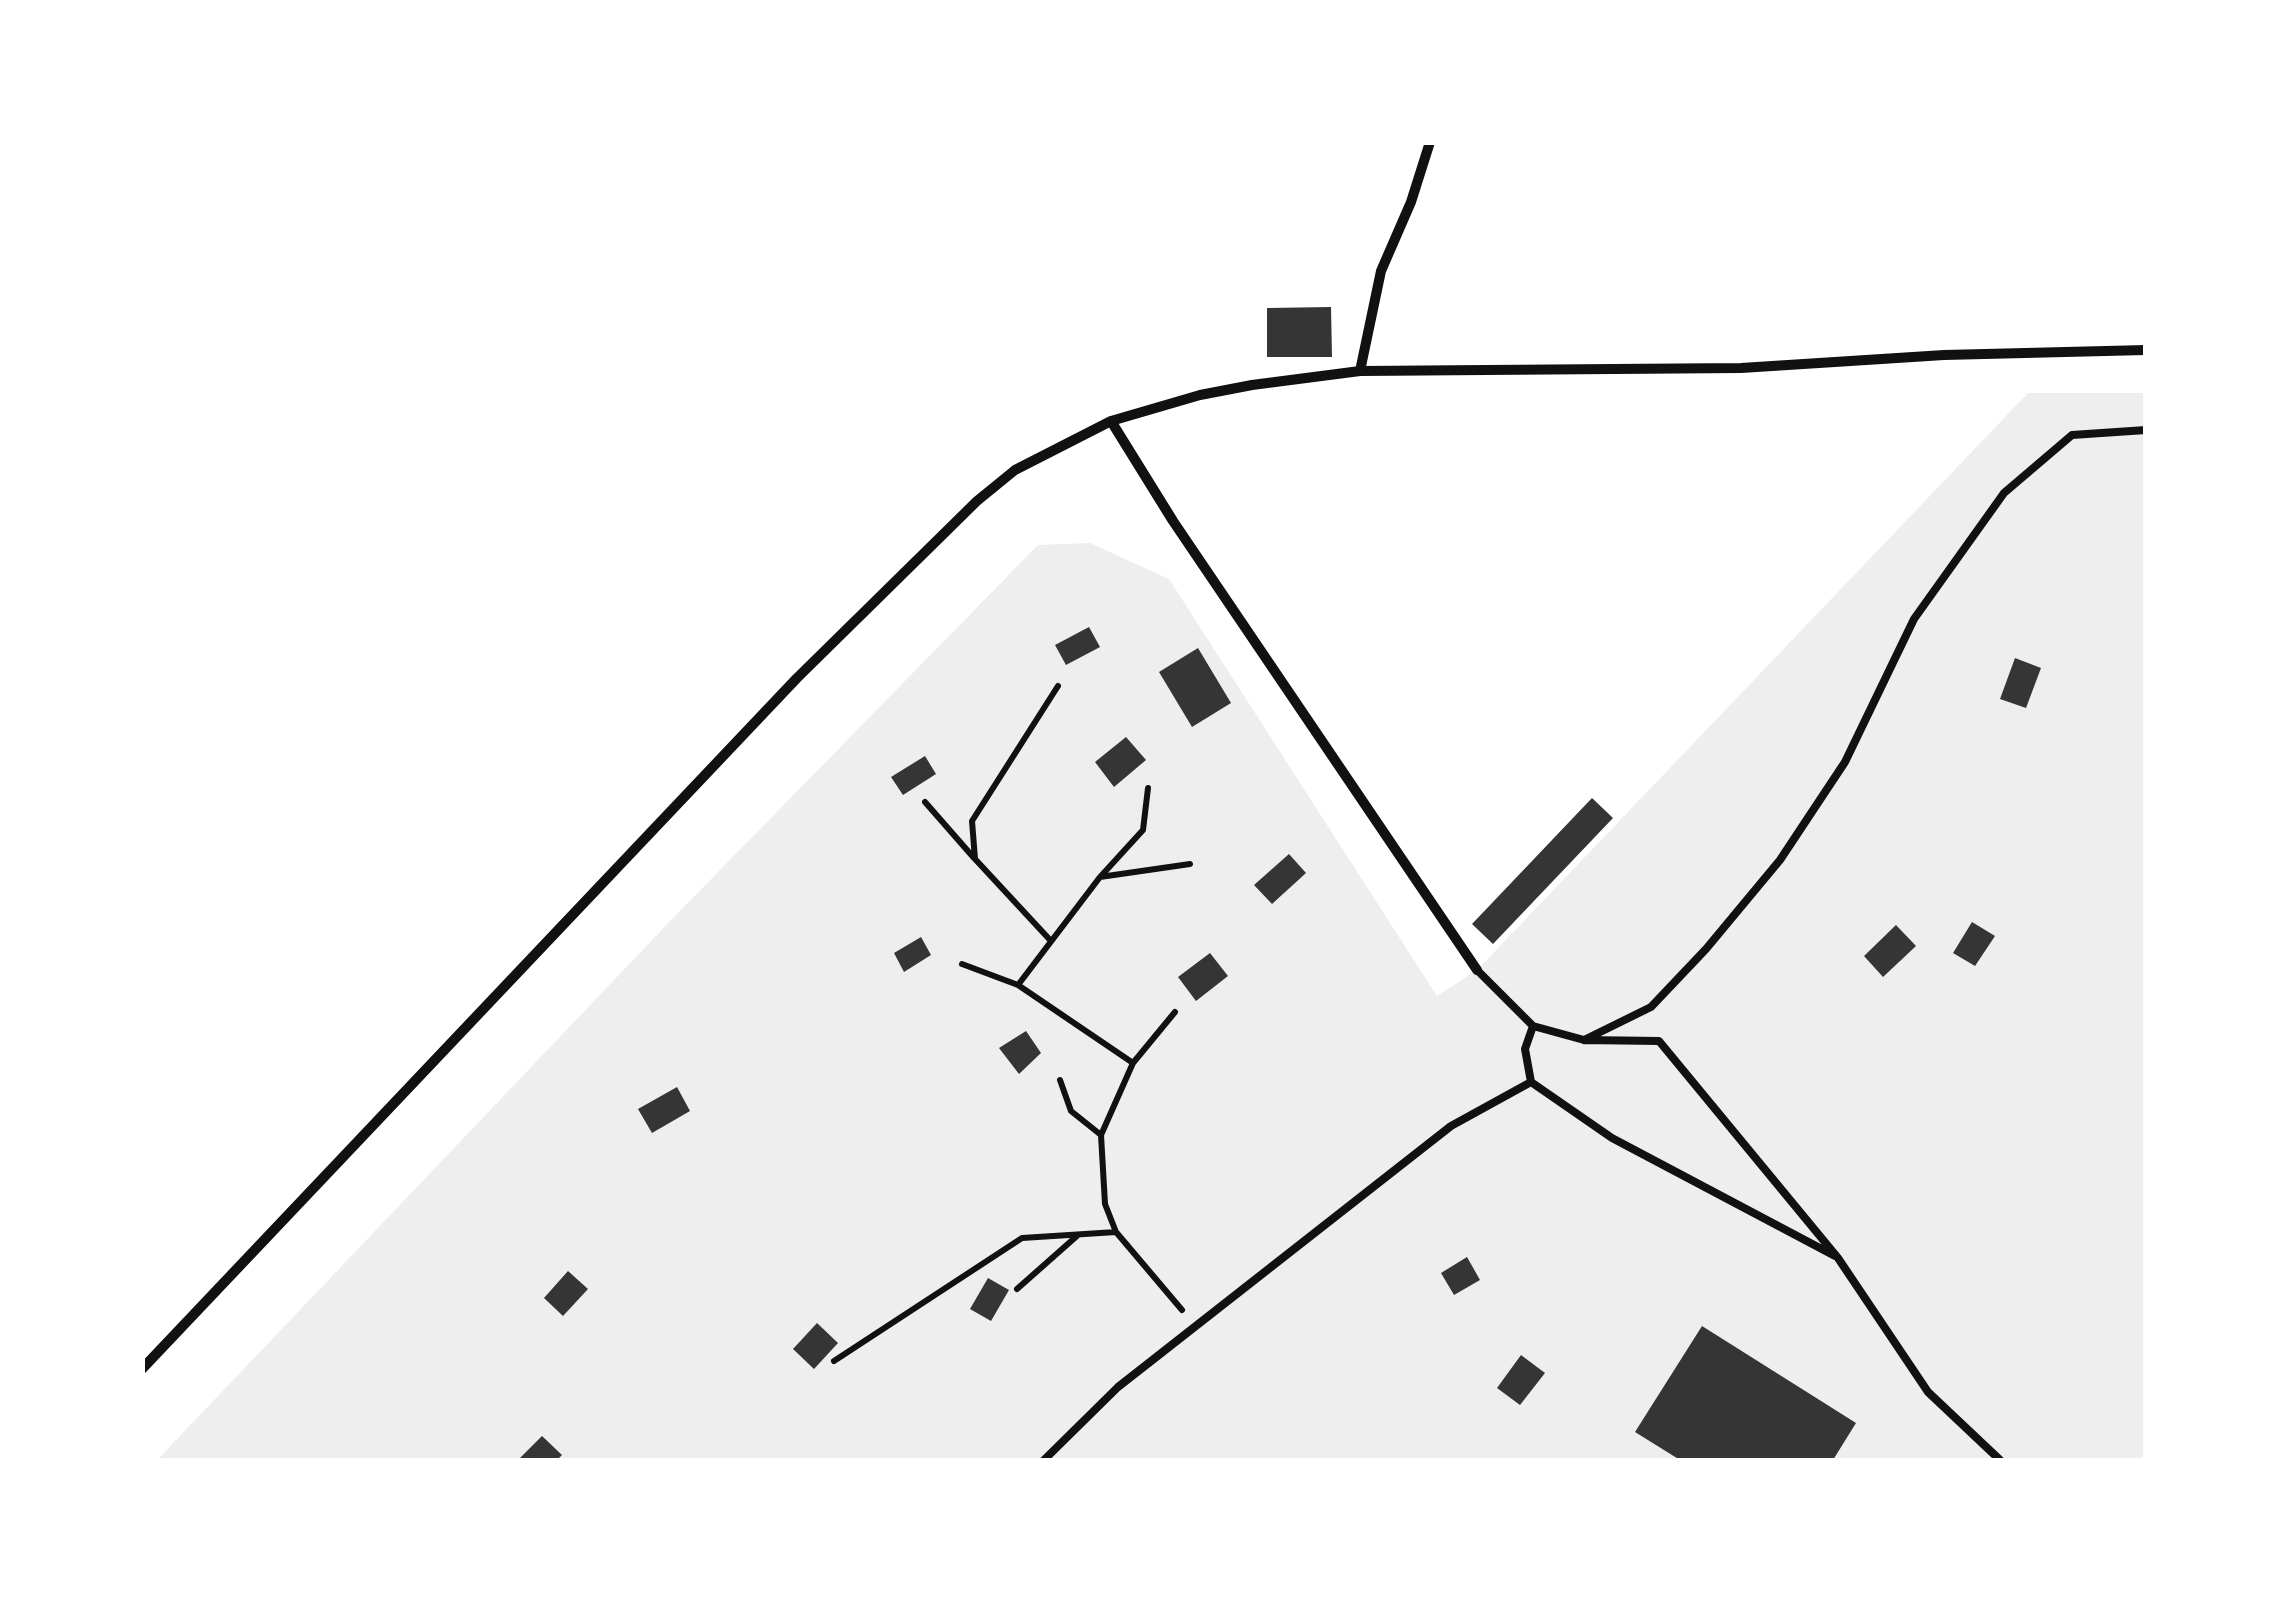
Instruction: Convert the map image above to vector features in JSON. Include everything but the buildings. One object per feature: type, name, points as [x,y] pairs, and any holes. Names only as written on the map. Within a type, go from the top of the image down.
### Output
[{"type":"street","points":[[1360,371],[1382,270],[1412,202],[1430,142]]},
{"type":"street","points":[[142,1369],[796,678],[978,501],[1015,470],[1111,421],[1252,385],[1360,371],[1740,368],[1944,355],[2146,350]]},
{"type":"street","points":[[1111,421],[1172,521],[1477,970]]},
{"type":"lane","points":[[1584,1040],[1652,1007],[1780,860],[1845,762],[1914,619],[2004,493],[2072,435],[2146,430]]},
{"type":"lane","points":[[1477,970],[1534,1026],[1584,1040],[1660,1041],[1838,1258],[1928,1392],[2000,1460]]},
{"type":"lane","points":[[1534,1026],[1525,1049],[1531,1082],[1612,1138],[1838,1258]]},
{"type":"lane","points":[[1044,1460],[1118,1387],[1451,1126],[1531,1082]]},
{"type":"path","points":[[974,859],[972,821],[1058,686]]},
{"type":"path","points":[[1018,985],[1100,877],[1143,830],[1148,788]]},
{"type":"path","points":[[925,802],[1051,941]]},
{"type":"path","points":[[1100,877],[1190,864]]},
{"type":"path","points":[[962,964],[1018,985],[1133,1063]]},
{"type":"path","points":[[1174,1012],[1133,1063],[1101,1135],[1104,1204],[1116,1232],[1196,1326]]},
{"type":"path","points":[[1060,1080],[1071,1111],[1101,1135]]},
{"type":"path","points":[[834,1361],[1022,1238],[1116,1232]]},
{"type":"path","points":[[1017,1289],[1079,1234]]},
{"type":"shaded area","points":[[2028,393],[2145,393],[2145,1460],[157,1460],[674,917],[1038,545],[1090,543],[1169,579],[1437,996],[1477,970]]}]
